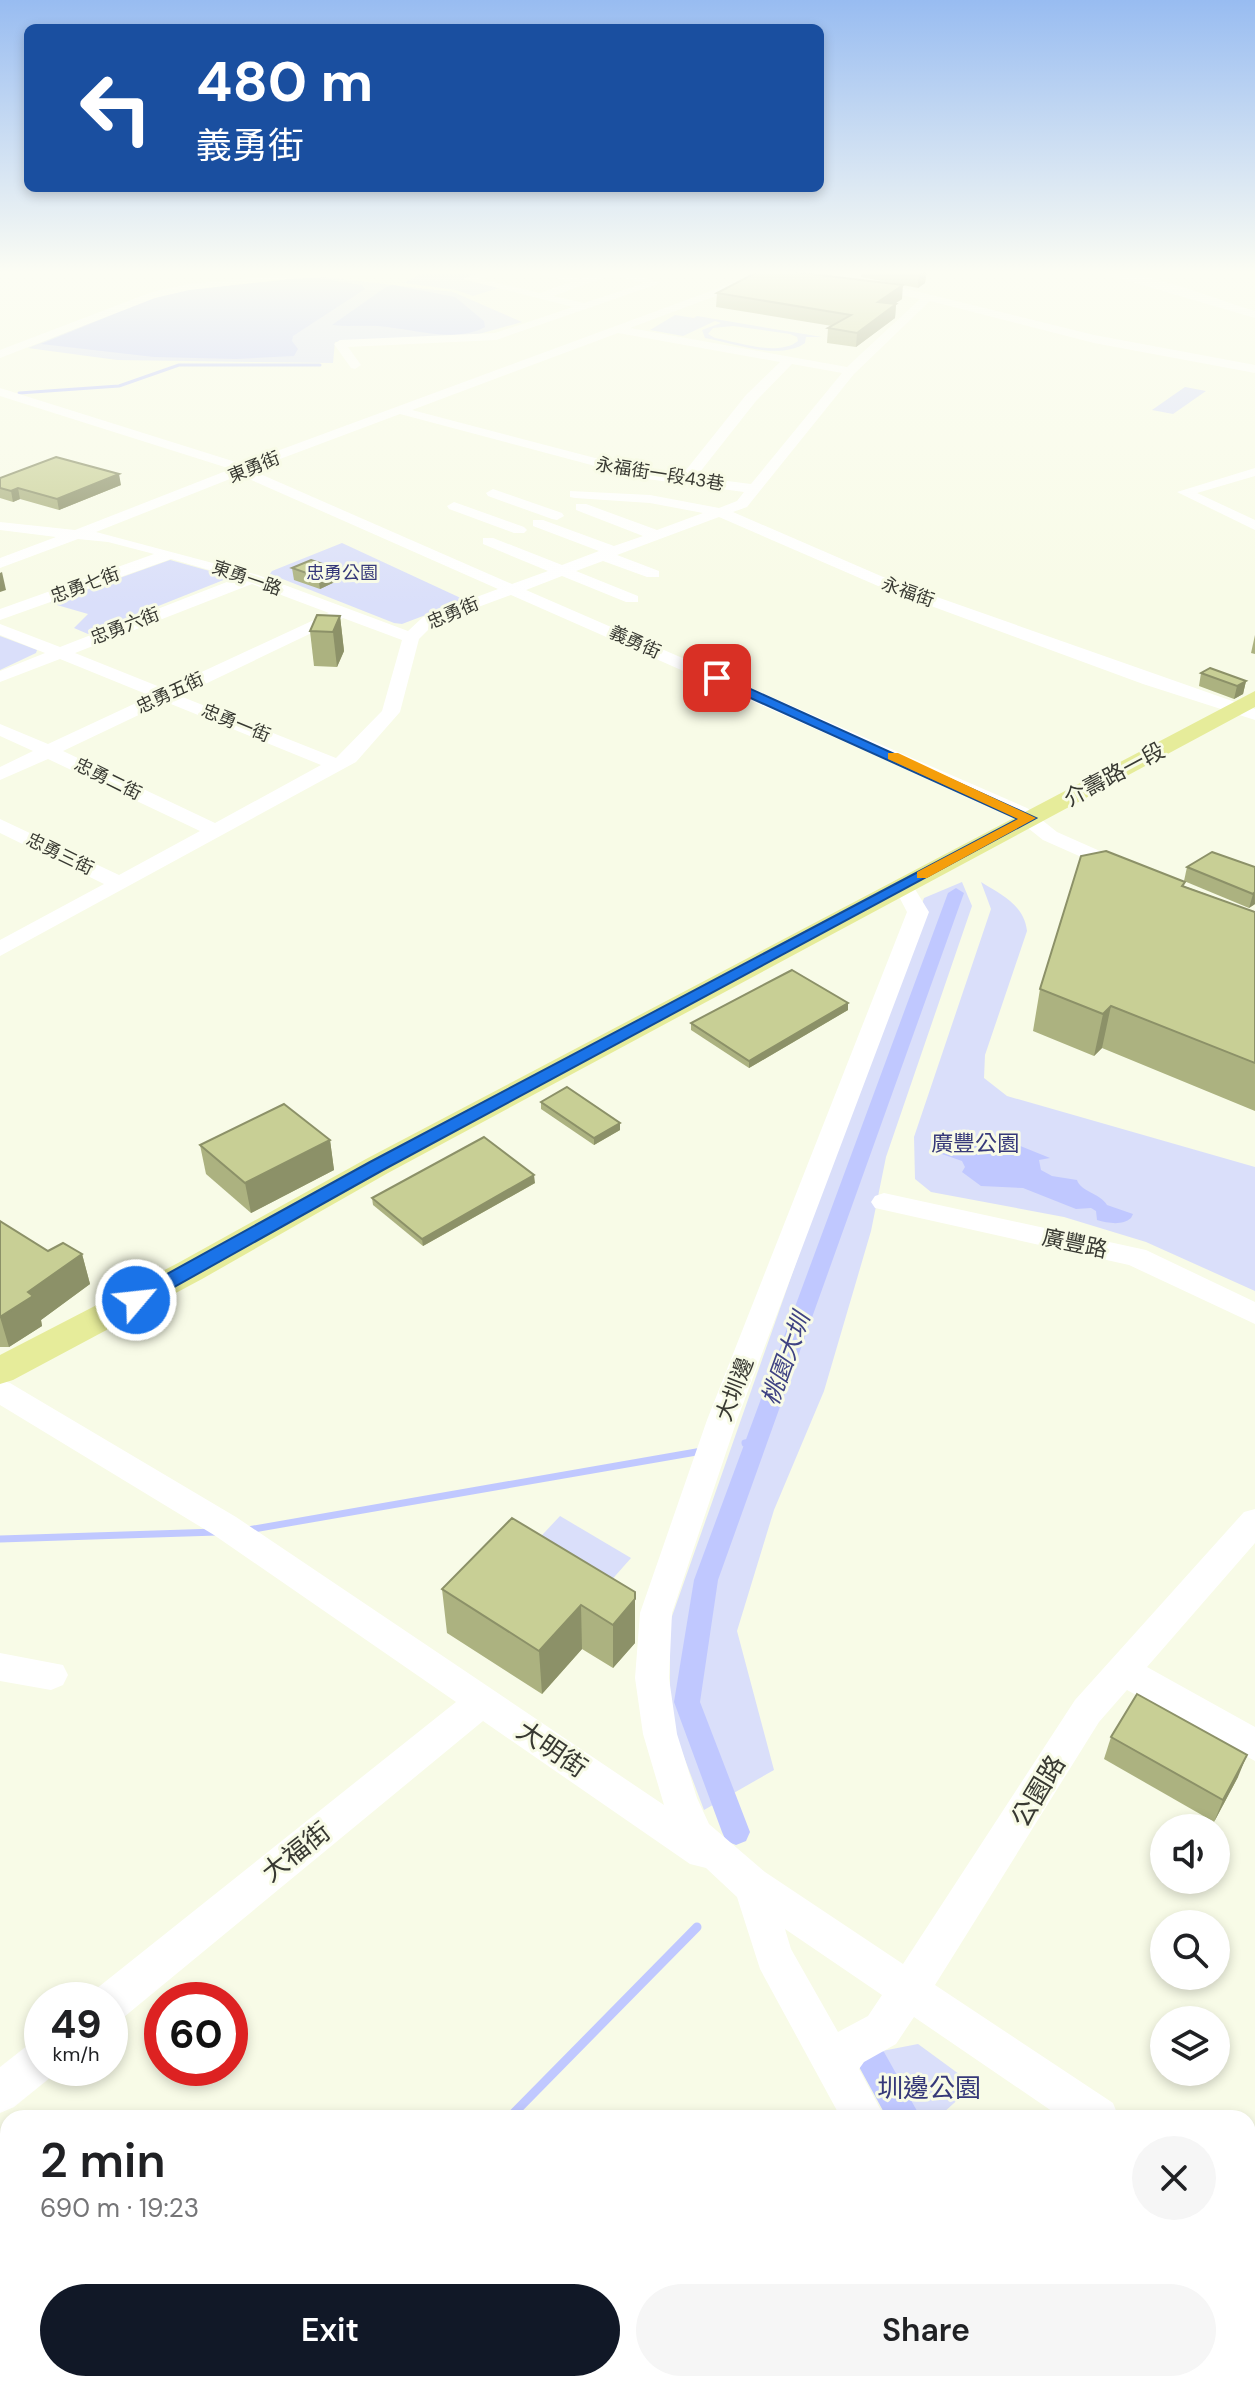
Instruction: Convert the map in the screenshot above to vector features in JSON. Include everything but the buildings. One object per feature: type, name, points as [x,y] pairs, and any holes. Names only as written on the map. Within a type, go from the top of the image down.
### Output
[{"type":"main road","name":"介壽路一段","points":[[0,1371],[190,1271],[389,1159],[1029,818],[1249,707]]},
{"type":"street","name":"東勇街","points":[[0,526],[79,533],[480,382]]},
{"type":"street","points":[[686,480],[767,382]]},
{"type":"street","name":"忠勇街","points":[[4,943],[349,758],[391,712],[411,638],[429,620],[742,504],[841,382]]},
{"type":"street","name":"義勇街","points":[[0,395],[226,469],[239,470],[1029,818],[1050,836],[1143,877]]},
{"type":"street","name":"永福街一段43巷","points":[[402,411],[640,474],[755,489]]},
{"type":"street","points":[[1255,472],[1184,492],[1255,526]]},
{"type":"street","points":[[493,493],[557,516]]},
{"type":"street","points":[[634,499],[697,520]]},
{"type":"street","name":"永福街","points":[[655,535],[578,500],[634,499],[719,512],[891,586],[1149,680],[1249,707]]},
{"type":"street","points":[[454,506],[519,530]]},
{"type":"street","points":[[538,523],[653,574]]},
{"type":"street","points":[[0,563],[79,533]]},
{"type":"street","name":"東勇一路","points":[[79,533],[170,554],[252,578],[411,638]]},
{"type":"street","points":[[488,541],[632,599]]},
{"type":"street","name":"忠勇七街","points":[[0,615],[170,554]]},
{"type":"street","name":"忠勇六街","points":[[0,677],[252,578]]},
{"type":"street","name":"忠勇五街","points":[[0,774],[341,613]]},
{"type":"street","name":"忠勇一街","points":[[0,629],[337,765]]},
{"type":"street","name":"忠勇二街","points":[[0,729],[216,831]]},
{"type":"street","name":"忠勇三街","points":[[0,825],[119,883]]},
{"type":"street","name":"大圳邊","points":[[753,1886],[696,1836],[679,1798],[660,1734],[652,1678],[656,1613],[725,1412],[918,912],[903,885]]},
{"type":"street","name":"廣豐路","points":[[884,1202],[1136,1257],[1255,1314]]},
{"type":"street","name":"大明街","points":[[0,1391],[232,1532],[1086,2110]]},
{"type":"street","name":"公園路","points":[[836,2068],[850,2048],[882,2030],[972,1896],[1087,1711],[1255,1521]]},
{"type":"street","points":[[0,1667],[51,1675]]},
{"type":"street","points":[[1123,1671],[1255,1745]]},
{"type":"street","name":"大福街","points":[[128,1988],[482,1702]]},
{"type":"street","points":[[753,1886],[774,1956],[860,2110]]},
{"type":"street","points":[[0,2093],[24,2074]]},
{"type":"green space","points":[[1185,387],[1206,391],[1173,414],[1152,410]]},
{"type":"green space","name":"忠勇公園","points":[[342,543],[465,600],[402,624],[394,623],[270,574]]},
{"type":"green space","points":[[170,560],[224,575],[226,579],[88,634],[74,628],[88,614],[50,603]]},
{"type":"green space","points":[[0,636],[37,650],[36,653],[0,670]]},
{"type":"green space","points":[[962,882],[972,906],[886,1157],[871,1231],[824,1391],[774,1510],[737,1631],[774,1770],[704,1810],[670,1720],[670,1622],[924,898]]},
{"type":"green space","name":"廣豐公園","points":[[981,882],[1017,907],[1027,931],[985,1055],[984,1078],[1007,1096],[1255,1167],[1255,1291],[1146,1242],[1064,1217],[931,1192],[915,1179],[914,1137],[991,909]]},
{"type":"green space","points":[[560,1516],[631,1558],[601,1592],[529,1549]]},
{"type":"green space","name":"圳邊公園","points":[[918,2044],[974,2085],[946,2110],[911,2110],[877,2052]]},
{"type":"water","points":[[942,1137],[1003,1139],[1050,1158],[1039,1160],[1041,1170],[1052,1176],[1077,1180],[1107,1205],[1133,1214],[1123,1222],[1106,1222],[1097,1220],[1096,1211],[1091,1208],[1076,1209],[1023,1188],[981,1186],[962,1172],[965,1167],[962,1161],[939,1153],[937,1145]]},
{"type":"waterway","points":[[19,393],[119,386],[132,382]]},
{"type":"waterway","name":"桃園大圳","points":[[736,1832],[687,1702],[706,1580],[956,893]]},
{"type":"waterway","points":[[745,1443],[756,1441]]},
{"type":"waterway","points":[[248,1530],[702,1451]]},
{"type":"waterway","points":[[0,1539],[217,1532]]},
{"type":"waterway","points":[[517,2110],[697,1927]]},
{"type":"waterway","name":"桃園大圳","points":[[873,2063],[900,2110]]},
{"type":"slow traffic","points":[[893,756],[1029,818],[922,875]]},
{"type":"route","points":[[136,1300],[377,1166],[1029,818],[717,678]]}]
